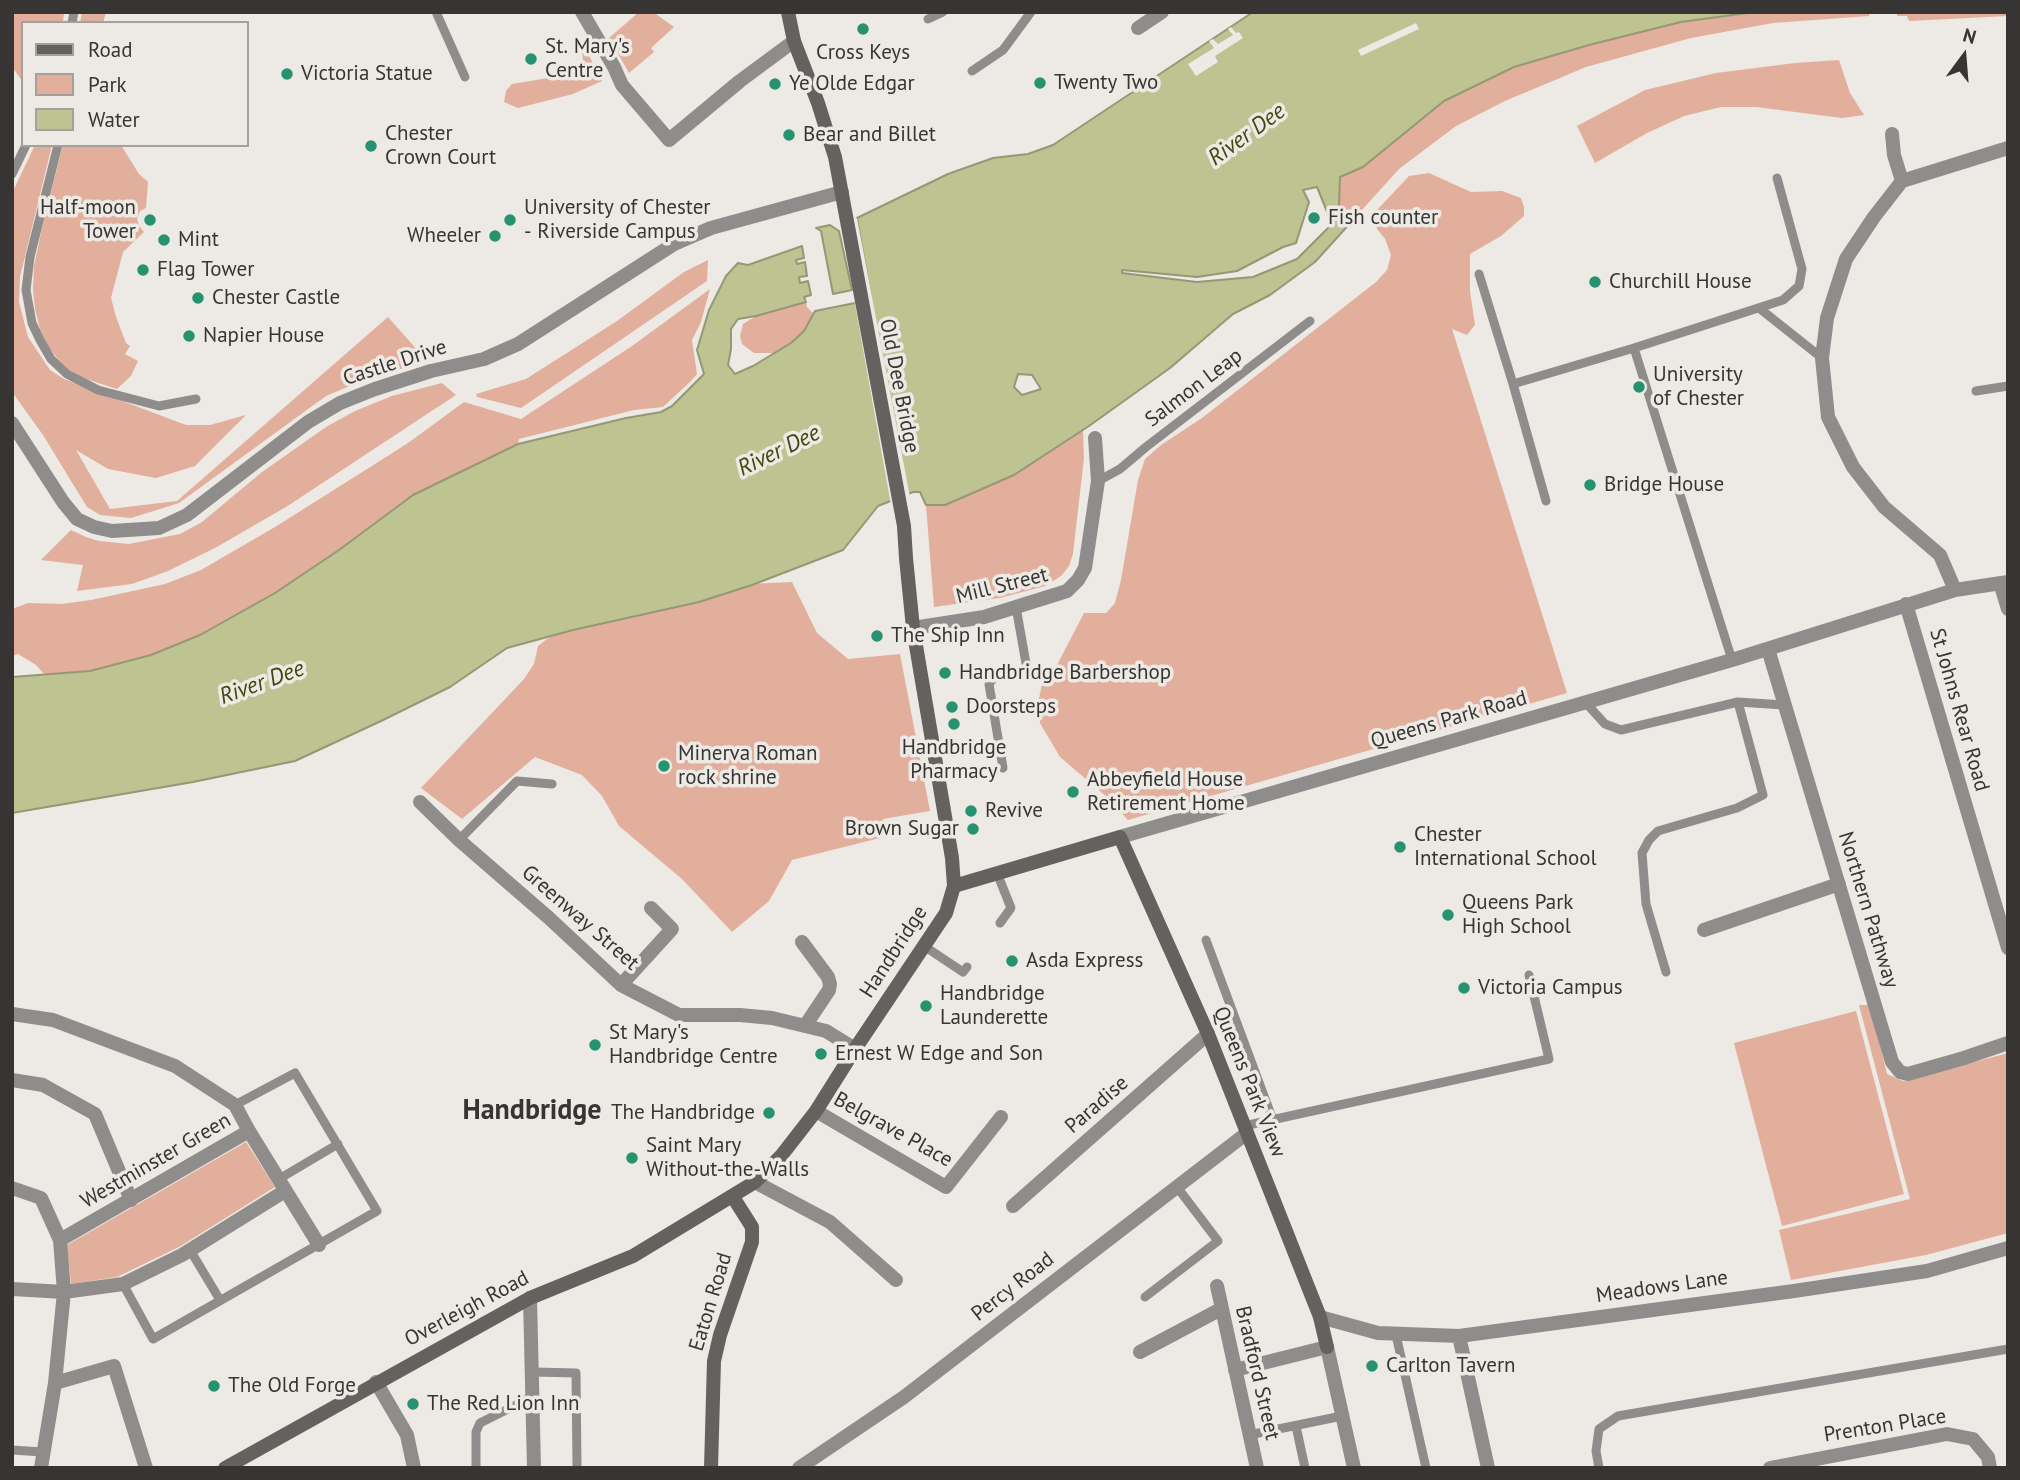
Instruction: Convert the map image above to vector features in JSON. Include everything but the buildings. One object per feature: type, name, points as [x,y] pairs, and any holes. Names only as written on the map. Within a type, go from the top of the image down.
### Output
[{"type":"street","points":[[582,12],[622,85],[669,140],[793,41]]},
{"type":"street","points":[[791,13],[793,41],[835,157],[842,192]]},
{"type":"street","points":[[1892,134],[1894,155],[1902,181]]},
{"type":"street","points":[[1955,590],[1940,555],[1884,507],[1853,467],[1828,417],[1822,358],[1828,318],[1846,259],[1902,181],[2008,148]]},
{"type":"street","name":"Old Dee Bridge","points":[[842,192],[905,536],[906,558]]},
{"type":"street","name":"Castle Drive","points":[[12,423],[77,519],[94,527],[113,531],[159,528],[187,515],[308,422],[340,402],[431,371],[484,359],[518,344],[674,244],[704,232],[842,192]]},
{"type":"street","name":"Mill Street","points":[[913,628],[984,617],[1067,591],[1078,580],[1085,568],[1098,481],[1095,438]]},
{"type":"street","name":"Handbridge","points":[[733,1197],[755,1182],[781,1156],[816,1111],[946,913],[954,886],[952,858],[913,628],[906,558]]},
{"type":"street","points":[[2004,582],[2008,609]]},
{"type":"street","name":"Queens Park Road","points":[[954,886],[1732,660],[1906,604],[1955,590],[2004,582]]},
{"type":"street","name":"St Johns Rear Road","points":[[1906,604],[2008,948]]},
{"type":"street","name":"Northern Pathway","points":[[1768,649],[1892,1062],[1900,1072],[1908,1074],[2008,1043]]},
{"type":"street","name":"Greenway Street","points":[[420,802],[621,985],[679,1015],[772,1018],[826,1031],[855,1049]]},
{"type":"street","name":"Queens Park View","points":[[1121,837],[1208,1034],[1320,1317],[1327,1347]]},
{"type":"street","points":[[1704,930],[1839,884]]},
{"type":"street","points":[[621,985],[673,929],[651,908]]},
{"type":"street","points":[[802,942],[828,977],[830,984],[805,1026]]},
{"type":"street","points":[[12,1014],[52,1020],[175,1066],[235,1105],[249,1131]]},
{"type":"street","name":"Paradise","points":[[1013,1206],[1208,1034]]},
{"type":"street","points":[[12,1080],[43,1085],[95,1114],[131,1200]]},
{"type":"street","name":"Belgrave Place","points":[[816,1111],[946,1187],[1001,1117]]},
{"type":"street","name":"Percy Road","points":[[799,1468],[904,1397],[1177,1187],[1245,1130]]},
{"type":"street","name":"Westminster Green","points":[[60,1240],[249,1131],[319,1245]]},
{"type":"street","points":[[755,1182],[830,1222],[896,1280]]},
{"type":"street","points":[[12,1289],[64,1292],[123,1284],[190,1250],[282,1185]]},
{"type":"street","points":[[12,1188],[41,1198],[60,1240],[64,1292],[55,1383],[41,1468]]},
{"type":"street","name":"Overleigh Road","points":[[225,1468],[530,1298],[633,1256],[733,1197]]},
{"type":"street","name":"Eaton Road","points":[[711,1468],[714,1361],[720,1335],[752,1242],[752,1227],[733,1197]]},
{"type":"street","name":"Meadows Lane","points":[[1320,1317],[1378,1334],[1460,1336],[1927,1271],[2008,1248]]},
{"type":"street","name":"Bradford Street","points":[[1217,1286],[1257,1468]]},
{"type":"street","points":[[530,1298],[534,1468]]},
{"type":"street","points":[[1140,1352],[1220,1308]]},
{"type":"street","points":[[1460,1336],[1488,1468]]},
{"type":"street","points":[[1235,1370],[1327,1347],[1354,1468]]},
{"type":"street","points":[[55,1383],[114,1366],[146,1468]]},
{"type":"street","points":[[376,1382],[407,1434],[414,1468]]},
{"type":"street","name":"Prenton Place","points":[[1770,1468],[1834,1461],[1947,1434],[1973,1439],[1988,1457],[1990,1468]]},
{"type":"lane","points":[[436,12],[465,78]]},
{"type":"lane","points":[[928,19],[943,12]]},
{"type":"lane","points":[[972,71],[1003,50],[1031,12]]},
{"type":"lane","points":[[12,174],[25,147]]},
{"type":"lane","points":[[57,147],[33,244],[26,290],[32,323],[40,340],[51,359],[67,374],[98,390],[159,406],[196,400]]},
{"type":"lane","points":[[1513,384],[1783,300],[1799,286],[1802,269],[1777,178]]},
{"type":"lane","points":[[1479,274],[1546,501]]},
{"type":"lane","points":[[1759,308],[1822,358]]},
{"type":"lane","name":"Salmon Leap","points":[[1098,481],[1120,469],[1310,321]]},
{"type":"lane","points":[[1634,348],[1732,660]]},
{"type":"lane","points":[[1976,391],[2008,386]]},
{"type":"lane","points":[[1003,768],[989,684],[996,675],[1027,669],[1016,607]]},
{"type":"lane","points":[[1585,702],[1605,724],[1621,730],[1738,702],[1784,705]]},
{"type":"lane","points":[[1666,972],[1646,904],[1642,853],[1658,831],[1737,808],[1763,795],[1738,702]]},
{"type":"lane","points":[[459,840],[517,781],[552,784]]},
{"type":"lane","points":[[997,873],[1011,908],[1000,923]]},
{"type":"lane","points":[[1206,940],[1273,1120]]},
{"type":"lane","points":[[924,946],[963,972],[967,967]]},
{"type":"lane","points":[[1245,1130],[1273,1120],[1549,1059],[1529,975]]},
{"type":"lane","points":[[123,1284],[153,1339],[377,1211],[295,1073],[235,1105]]},
{"type":"lane","points":[[282,1185],[338,1144]]},
{"type":"lane","points":[[1145,1297],[1218,1241],[1177,1187]]},
{"type":"lane","points":[[190,1250],[220,1300]]},
{"type":"lane","points":[[1396,1335],[1426,1468]]},
{"type":"lane","points":[[1599,1468],[1596,1451],[1599,1429],[1618,1416],[2008,1349]]},
{"type":"lane","points":[[533,1372],[576,1373],[577,1468]]},
{"type":"lane","points":[[477,1468],[475,1432],[480,1423],[534,1396]]},
{"type":"lane","points":[[1250,1435],[1342,1416]]},
{"type":"lane","points":[[1296,1426],[1305,1468]]},
{"type":"lane","points":[[12,1450],[43,1452]]},
{"type":"green space","points":[[12,12],[64,12],[63,21],[21,21],[21,79],[12,67]]},
{"type":"green space","points":[[82,12],[106,12],[104,21],[80,21]]},
{"type":"green space","points":[[639,12],[653,12],[674,27],[651,48],[654,52],[629,73],[609,38]]},
{"type":"green space","points":[[1755,12],[1869,12],[1869,16],[1773,23],[1691,38],[1586,67],[1505,101],[1456,126],[1399,169],[1353,220],[1339,206],[1340,176],[1363,167],[1444,101],[1514,67],[1681,22]]},
{"type":"green space","points":[[1897,12],[2008,12],[2008,16],[1909,21],[1907,16],[1897,16]]},
{"type":"green space","points":[[581,40],[602,81],[573,94],[518,108],[504,102],[506,91],[512,84],[584,72]]},
{"type":"green space","points":[[1839,60],[1850,93],[1864,115],[1842,118],[1756,107],[1721,107],[1684,116],[1647,133],[1595,163],[1577,126],[1645,90],[1716,73]]},
{"type":"green space","points":[[34,147],[52,147],[20,277],[19,302],[28,337],[50,370],[64,379],[186,425],[210,425],[246,415],[195,466],[156,478],[108,469],[76,450],[110,509],[177,501],[388,317],[427,361],[364,380],[326,396],[179,503],[131,518],[100,515],[87,507],[43,435],[12,392],[12,193]]},
{"type":"green space","points":[[62,147],[122,147],[139,174],[148,182],[146,208],[140,211],[137,218],[144,232],[123,252],[111,298],[126,343],[130,346],[125,354],[138,361],[131,376],[117,389],[86,379],[69,370],[47,345],[35,309],[33,289],[34,266]]},
{"type":"green space","points":[[1429,173],[1471,192],[1502,191],[1521,198],[1524,207],[1524,216],[1501,236],[1470,254],[1470,291],[1475,325],[1467,335],[1452,329],[1567,693],[1128,820],[1108,798],[1060,757],[1040,723],[1038,703],[1044,675],[1057,665],[1084,613],[1106,613],[1115,603],[1138,480],[1145,459],[1202,418],[1376,282],[1387,270],[1391,255],[1385,239],[1374,225],[1376,211],[1409,176]]},
{"type":"green space","points":[[708,260],[707,281],[521,408],[477,397],[476,394],[526,379],[617,321],[684,272]]},
{"type":"green space","points":[[710,289],[701,322],[692,340],[697,374],[663,407],[634,410],[519,439],[518,444],[413,495],[275,593],[200,635],[151,655],[90,671],[45,675],[36,665],[18,654],[12,656],[12,609],[28,603],[61,604],[91,600],[165,584],[201,570],[408,443],[464,402],[521,419],[632,346]]},
{"type":"green space","points":[[806,302],[813,313],[811,321],[791,343],[774,353],[754,353],[742,344],[740,336],[743,324],[756,316]]},
{"type":"green space","points":[[442,383],[456,395],[286,507],[215,548],[168,571],[132,584],[77,591],[83,565],[41,560],[71,530],[99,541],[129,544],[180,534],[202,522],[262,472],[326,427],[355,411],[392,396]]},
{"type":"green space","points":[[1083,430],[1084,458],[1073,554],[1069,566],[1061,576],[1045,586],[1000,598],[934,607],[926,505],[945,505],[1014,475]]},
{"type":"green space","points":[[792,582],[817,633],[848,659],[900,654],[930,811],[883,819],[888,836],[792,860],[769,901],[732,932],[682,879],[619,826],[602,796],[582,775],[535,757],[462,819],[421,788],[524,679],[534,664],[538,646],[547,639],[560,633],[747,584]]},
{"type":"green space","points":[[1859,1005],[1870,1005],[1887,1074],[1903,1081],[2008,1053],[2008,1233],[1926,1255],[1791,1280],[1779,1230],[1910,1199]]},
{"type":"green space","points":[[1856,1011],[1904,1194],[1782,1226],[1734,1043]]},
{"type":"green space","points":[[246,1142],[275,1187],[179,1247],[117,1277],[71,1284],[67,1245]]},
{"type":"water","name":"River Dee","points":[[1253,12],[1755,12],[1681,22],[1589,45],[1514,67],[1444,101],[1363,167],[1340,177],[1339,206],[1353,220],[1315,262],[1270,295],[1233,314],[1170,368],[1014,475],[945,505],[926,505],[920,492],[913,492],[878,506],[843,550],[752,585],[699,602],[573,630],[507,648],[450,687],[295,761],[193,782],[12,813],[12,677],[90,671],[151,655],[200,635],[275,593],[413,495],[518,444],[661,412],[672,406],[704,374],[697,350],[709,310],[726,276],[738,263],[748,265],[802,246],[804,258],[796,260],[797,264],[805,262],[807,276],[799,277],[800,283],[808,281],[811,295],[804,297],[806,302],[738,319],[731,329],[728,365],[735,374],[753,366],[791,343],[804,331],[815,311],[871,297],[857,218],[948,174],[993,158],[1028,154],[1053,145]],"holes":[[[1317,187],[1332,224],[1297,259],[1253,277],[1197,282],[1122,273],[1122,270],[1197,277],[1237,271],[1296,243],[1309,202],[1303,190]],[[1018,374],[1032,375],[1041,389],[1022,395],[1014,387]]]},
{"type":"water","points":[[830,225],[839,231],[852,290],[833,294],[821,231],[816,228]]},
{"type":"pier","points":[[1416,23],[1419,29],[1361,56],[1358,50]]},
{"type":"pier","points":[[1231,27],[1243,38],[1215,56],[1218,62],[1196,76],[1188,64],[1214,48],[1209,41],[1213,39],[1218,44],[1233,35],[1228,29]]},
{"type":"pier","points":[[857,218],[910,497],[891,505],[854,299],[868,295],[853,219]]},
{"type":"place","name":"Cross Keys","points":[[863,29]]},
{"type":"place","name":"St. Mary's Centre","points":[[531,59]]},
{"type":"place","name":"Victoria Statue","points":[[287,74]]},
{"type":"place","name":"Twenty Two","points":[[1040,83]]},
{"type":"place","name":"Ye Olde Edgar","points":[[775,84]]},
{"type":"place","name":"Bear and Billet","points":[[789,135]]},
{"type":"place","name":"Chester Crown Court","points":[[371,146]]},
{"type":"place","name":"Fish counter","points":[[1314,218]]},
{"type":"place","name":"Half-moon Tower","points":[[150,220]]},
{"type":"place","name":"University of Chester - Riverside Campus","points":[[510,220]]},
{"type":"place","name":"Wheeler","points":[[495,236]]},
{"type":"place","name":"Mint","points":[[164,240]]},
{"type":"place","name":"Flag Tower","points":[[143,270]]},
{"type":"place","name":"Churchill House","points":[[1595,282]]},
{"type":"place","name":"Chester Castle","points":[[198,298]]},
{"type":"place","name":"Napier House","points":[[189,336]]},
{"type":"place","name":"University of Chester","points":[[1639,387]]},
{"type":"place","name":"Bridge House","points":[[1590,485]]},
{"type":"place","name":"The Ship Inn","points":[[877,636]]},
{"type":"place","name":"Handbridge Barbershop","points":[[945,673]]},
{"type":"place","name":"Doorsteps","points":[[952,707]]},
{"type":"place","name":"Handbridge Pharmacy","points":[[954,724]]},
{"type":"place","name":"Minerva Roman rock shrine","points":[[664,766]]},
{"type":"place","name":"Abbeyfield House Retirement Home","points":[[1073,792]]},
{"type":"place","name":"Revive","points":[[971,811]]},
{"type":"place","name":"Brown Sugar","points":[[973,829]]},
{"type":"place","name":"Chester International School","points":[[1400,847]]},
{"type":"place","name":"Queens Park High School","points":[[1448,915]]},
{"type":"place","name":"Asda Express","points":[[1012,961]]},
{"type":"place","name":"Victoria Campus","points":[[1464,988]]},
{"type":"place","name":"Handbridge Launderette","points":[[926,1006]]},
{"type":"place","name":"St Mary's Handbridge Centre","points":[[595,1045]]},
{"type":"place","name":"Ernest W Edge and Son","points":[[821,1054]]},
{"type":"place","name":"The Handbridge","points":[[769,1113]]},
{"type":"place","name":"Saint Mary Without-the-Walls","points":[[632,1158]]},
{"type":"place","name":"Carlton Tavern","points":[[1372,1366]]},
{"type":"place","name":"The Old Forge","points":[[214,1386]]},
{"type":"place","name":"The Red Lion Inn","points":[[413,1404]]},
{"type":"district","name":"Handbridge","points":[[532,1111]]}]
